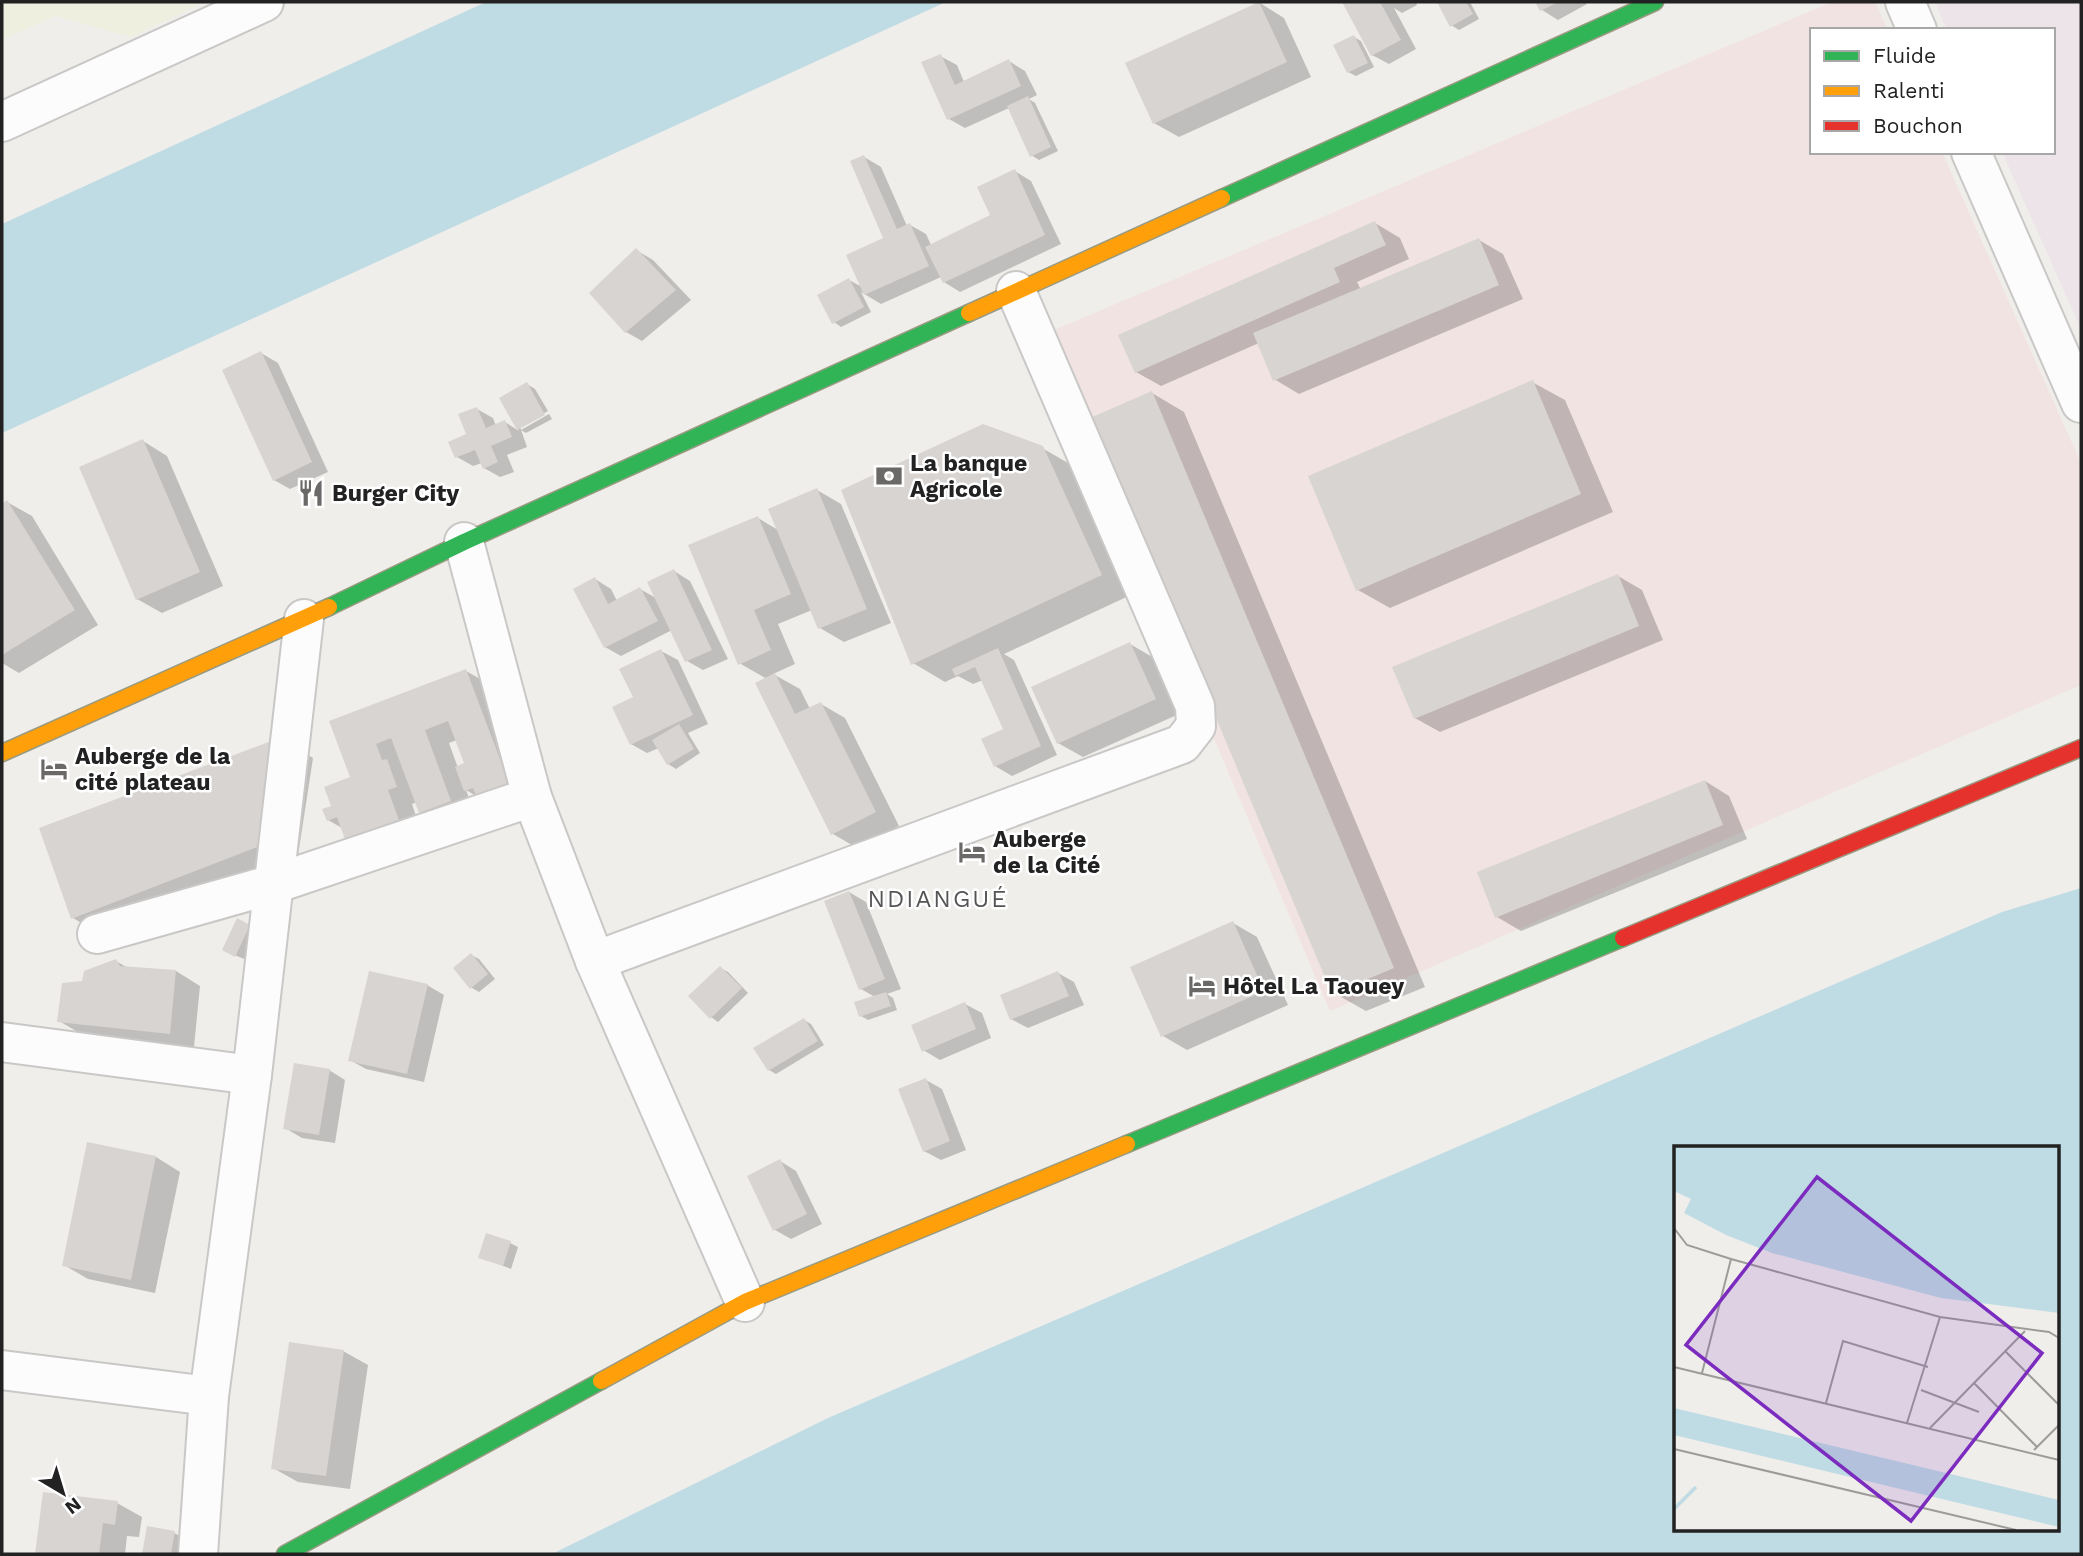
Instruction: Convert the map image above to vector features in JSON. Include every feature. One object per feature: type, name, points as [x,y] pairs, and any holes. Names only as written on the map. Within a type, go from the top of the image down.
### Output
[{"type":"street","points":[[2,122],[264,2]]},
{"type":"street","points":[[2,753],[304,619],[464,542],[1655,2]]},
{"type":"street","points":[[1905,2],[1916,28]]},
{"type":"street","points":[[1972,154],[2081,403]]},
{"type":"street","points":[[595,961],[1182,744],[1196,726],[1195,706],[1016,291]]},
{"type":"street","points":[[464,542],[532,797],[595,961],[746,1303]]},
{"type":"street","points":[[198,1554],[209,1396],[252,1076],[304,619]]},
{"type":"street","points":[[285,1554],[746,1303],[2081,748]]},
{"type":"street","points":[[97,934],[274,884],[532,797]]},
{"type":"street","points":[[2,1042],[252,1076]]},
{"type":"street","points":[[2,1370],[209,1396]]},
{"type":"shaded area","points":[[1832,2],[1875,2],[1887,28],[1810,28],[1810,154],[1943,154],[2081,463],[2081,685],[1330,1011],[1042,335]]},
{"type":"shaded area","points":[[1935,2],[2081,2],[2081,329],[2003,154],[2055,154],[2055,28],[1946,28]]},
{"type":"green space","points":[[2,2],[204,2],[131,37],[55,16],[2,40]]},
{"type":"water","points":[[486,2],[946,2],[2,433],[2,224]]},
{"type":"water","points":[[2081,888],[2081,1554],[552,1554],[828,1418],[2002,912]]},
{"type":"building","points":[[1259,2],[1287,62],[1153,124],[1125,63]]},
{"type":"building","points":[[1342,2],[1380,2],[1401,40],[1371,56]]},
{"type":"building","points":[[1437,2],[1466,2],[1473,14],[1450,27]]},
{"type":"building","points":[[1535,2],[1559,2],[1540,11]]},
{"type":"building","points":[[1354,35],[1368,63],[1347,73],[1333,45]]},
{"type":"building","points":[[941,54],[955,85],[1009,59],[1021,86],[947,120],[921,62]]},
{"type":"building","points":[[1028,96],[1051,147],[1030,157],[1007,106]]},
{"type":"building","points":[[864,155],[897,229],[910,223],[929,266],[864,295],[846,255],[883,238],[850,161]]},
{"type":"building","points":[[1015,169],[1045,235],[943,283],[925,247],[990,215],[977,187]]},
{"type":"building","points":[[1375,221],[1386,245],[1334,268],[1340,282],[1135,373],[1118,335]]},
{"type":"building","points":[[1479,238],[1499,285],[1273,381],[1253,333]]},
{"type":"building","points":[[636,248],[676,290],[625,333],[589,293]]},
{"type":"building","points":[[849,278],[864,307],[832,324],[817,295]]},
{"type":"building","points":[[261,351],[312,462],[273,481],[222,370]]},
{"type":"building","points":[[1533,380],[1581,494],[1356,591],[1308,476]]},
{"type":"building","points":[[527,382],[545,415],[517,430],[499,398]]},
{"type":"building","points":[[1152,391],[1394,968],[1332,994],[1090,418]]},
{"type":"building","points":[[477,407],[486,428],[505,420],[512,437],[491,446],[498,462],[483,469],[475,450],[455,458],[448,442],[466,434],[458,414]]},
{"type":"building","points":[[983,424],[1043,446],[1102,575],[911,665],[841,490]]},
{"type":"building","points":[[143,439],[200,572],[136,600],[79,467]]},
{"type":"building","points":[[817,488],[867,609],[818,629],[768,509]]},
{"type":"building","points":[[7,500],[75,610],[2,655],[2,504]]},
{"type":"building","points":[[758,516],[791,594],[754,610],[771,650],[738,665],[688,545]]},
{"type":"building","points":[[674,569],[712,650],[685,662],[647,582]]},
{"type":"building","points":[[1618,574],[1639,626],[1414,719],[1392,667]]},
{"type":"building","points":[[595,577],[608,604],[640,587],[658,621],[604,648],[573,589]]},
{"type":"building","points":[[1130,642],[1156,699],[1057,744],[1031,687]]},
{"type":"building","points":[[998,648],[1041,746],[994,767],[981,739],[1003,729],[975,667],[955,676],[952,669]]},
{"type":"building","points":[[661,649],[693,715],[630,745],[612,707],[633,697],[619,669]]},
{"type":"building","points":[[466,669],[509,783],[476,795],[473,788],[464,791],[455,767],[464,763],[448,721],[425,730],[451,801],[419,813],[391,738],[376,744],[382,760],[387,759],[397,787],[388,790],[400,823],[346,842],[337,817],[327,821],[322,809],[331,806],[324,787],[350,777],[329,721]]},
{"type":"building","points":[[775,673],[795,714],[821,702],[876,812],[831,835],[755,683]]},
{"type":"building","points":[[679,724],[694,749],[667,765],[652,740]]},
{"type":"building","points":[[282,737],[265,844],[71,919],[39,828]]},
{"type":"building","points":[[1705,780],[1723,825],[1495,918],[1477,872]]},
{"type":"building","points":[[849,891],[885,979],[859,990],[824,901]]},
{"type":"building","points":[[237,918],[250,925],[235,957],[222,950]]},
{"type":"building","points":[[1233,921],[1264,991],[1161,1037],[1130,967]]},
{"type":"building","points":[[471,953],[488,974],[470,989],[453,968]]},
{"type":"building","points":[[116,959],[120,966],[176,970],[170,1034],[57,1022],[62,983],[82,981],[84,971]]},
{"type":"building","points":[[720,966],[742,988],[710,1019],[688,996]]},
{"type":"building","points":[[369,971],[428,984],[407,1074],[348,1061]]},
{"type":"building","points":[[1058,971],[1069,996],[1010,1020],[1000,995]]},
{"type":"building","points":[[886,992],[891,1006],[859,1017],[854,1002]]},
{"type":"building","points":[[965,1002],[976,1029],[922,1052],[911,1025]]},
{"type":"building","points":[[804,1018],[818,1041],[768,1071],[753,1048]]},
{"type":"building","points":[[294,1063],[330,1069],[319,1135],[283,1129]]},
{"type":"building","points":[[926,1078],[950,1141],[923,1152],[898,1089]]},
{"type":"building","points":[[87,1142],[156,1156],[131,1280],[62,1266]]},
{"type":"building","points":[[780,1159],[807,1214],[773,1231],[747,1176]]},
{"type":"building","points":[[486,1233],[511,1241],[503,1266],[478,1258]]},
{"type":"building","points":[[289,1342],[344,1350],[326,1476],[271,1469]]},
{"type":"building","points":[[43,1492],[118,1501],[115,1525],[103,1523],[99,1554],[35,1554]]},
{"type":"building","points":[[147,1526],[175,1531],[171,1554],[142,1554]]},
{"type":"traffic: fast","points":[[1222,198],[1655,2]]},
{"type":"traffic: fast","points":[[329,607],[464,542],[969,313]]},
{"type":"traffic: fast","points":[[1127,1144],[1623,938]]},
{"type":"traffic: fast","points":[[285,1554],[601,1381]]},
{"type":"traffic: slow","points":[[969,313],[1222,198]]},
{"type":"traffic: slow","points":[[2,753],[329,607]]},
{"type":"traffic: slow","points":[[601,1381],[745,1302],[1127,1144]]},
{"type":"traffic: jam","points":[[1623,938],[2081,748]]},
{"type":"place","name":"La banque Agricole","points":[[889,476]]},
{"type":"place","name":"Burger City","points":[[311,493]]},
{"type":"place","name":"Auberge de la cité plateau","points":[[54,769]]},
{"type":"place","name":"Auberge de la Cité","points":[[972,852]]},
{"type":"place","name":"Hôtel La Taouey","points":[[1202,986]]},
{"type":"district","name":"NDIANGUÉ","points":[[938,899]]}]
